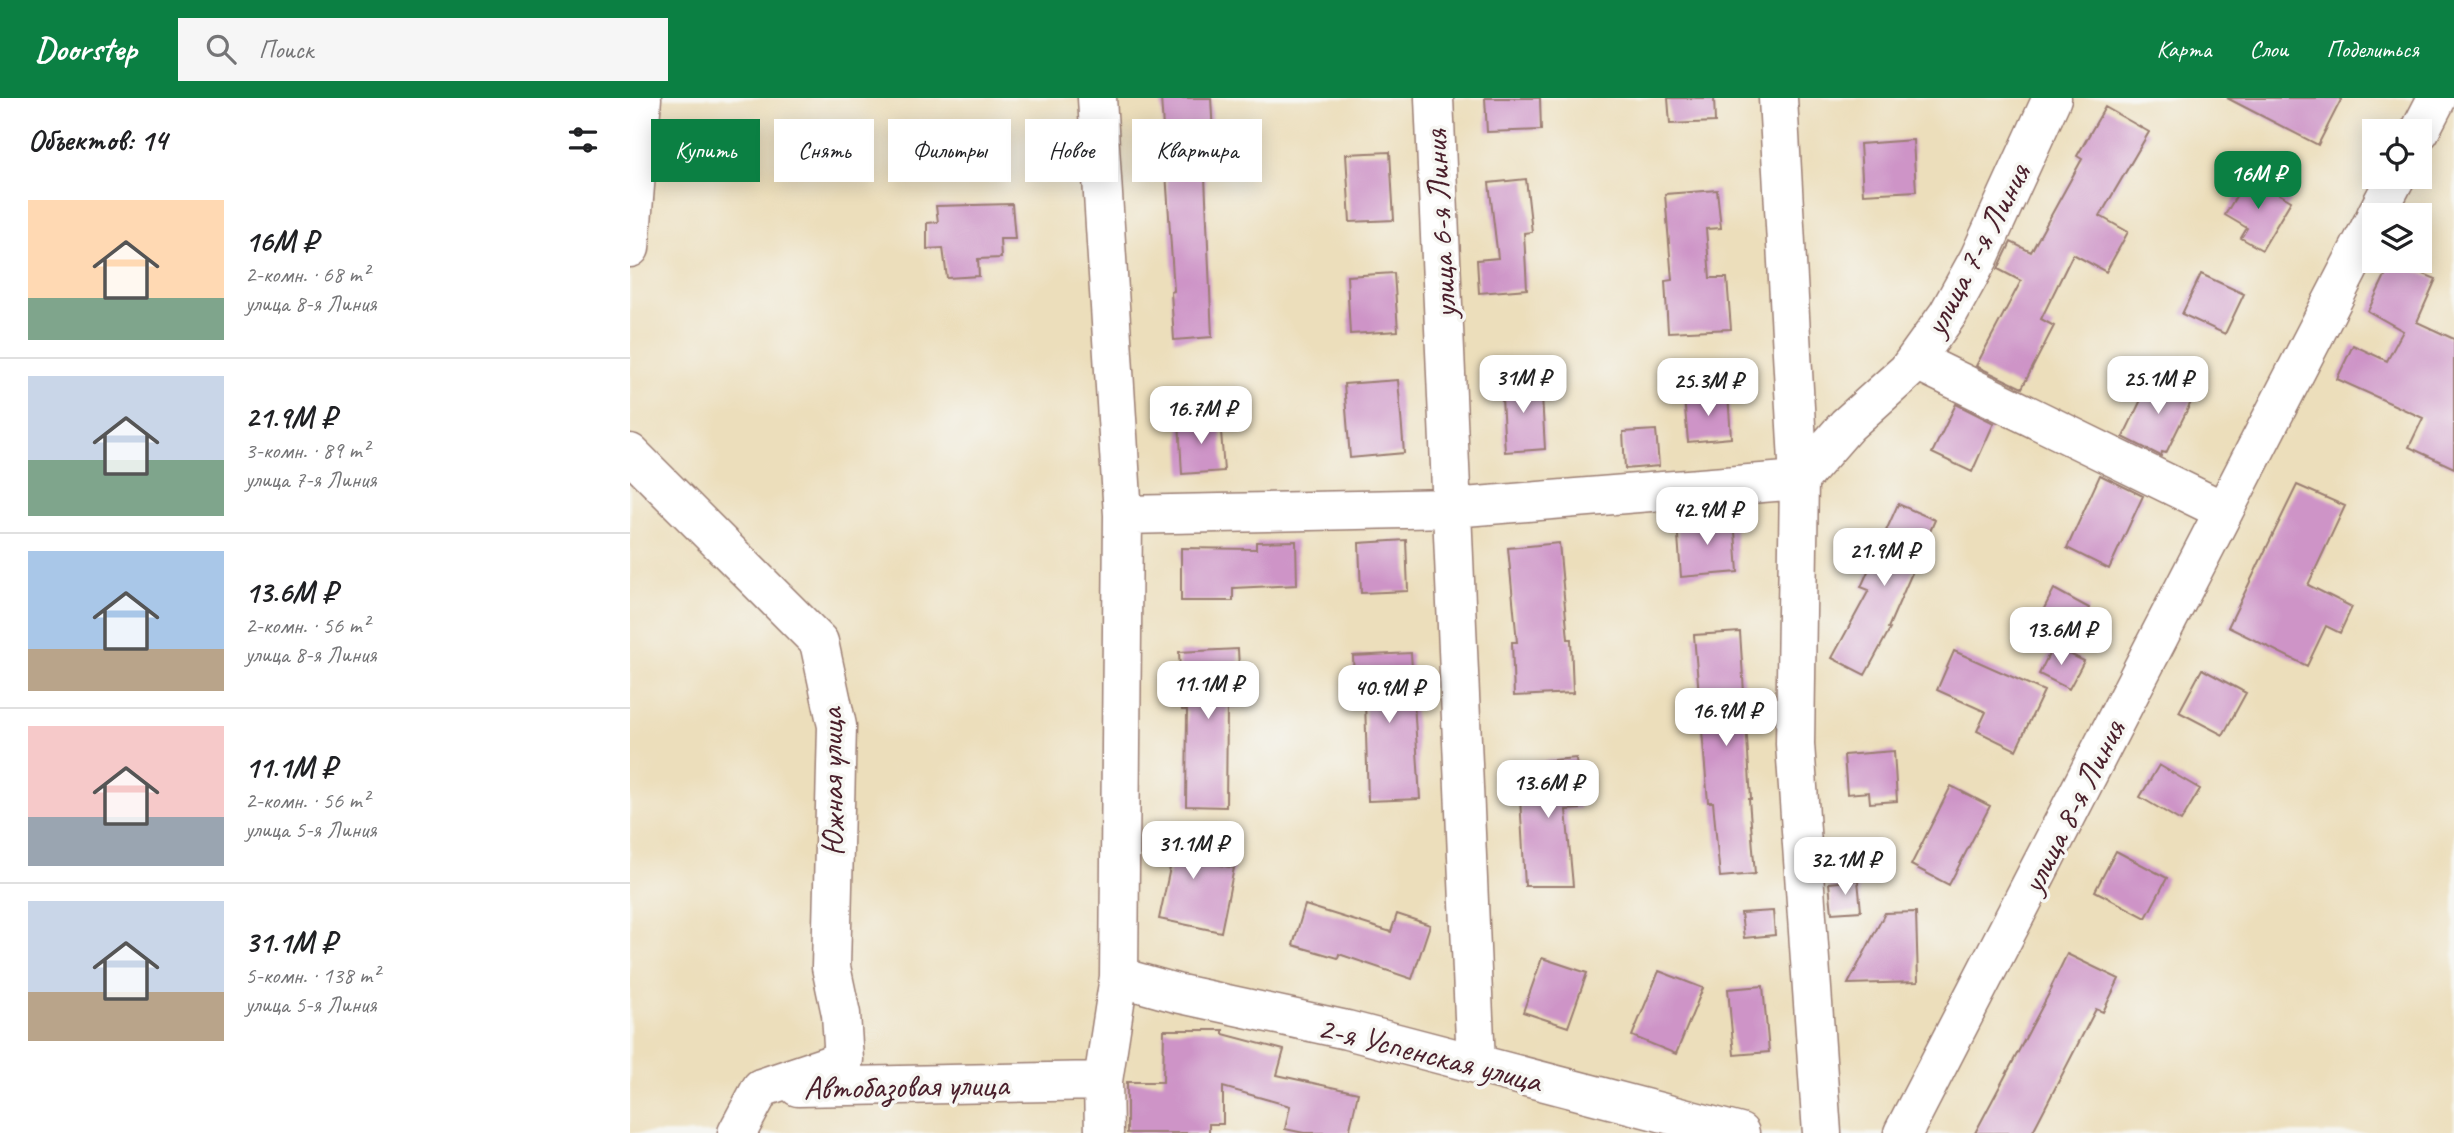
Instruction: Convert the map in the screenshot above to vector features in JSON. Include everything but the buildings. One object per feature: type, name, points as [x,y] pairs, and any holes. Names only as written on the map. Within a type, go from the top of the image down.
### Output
[{"type":"street","points":[[630,248],[642,98]]},
{"type":"street","points":[[1097,98],[1123,515],[1119,977],[1103,1081],[1104,1133]]},
{"type":"street","name":"улица 6-я Линия","points":[[1434,98],[1476,1063]]},
{"type":"street","points":[[1778,98],[1798,481],[1795,744],[1822,1133]]},
{"type":"street","points":[[2426,119],[2437,98]]},
{"type":"street","name":"улица 7-я Линия","points":[[1798,481],[1847,425],[1907,371],[1948,314],[1979,258],[2041,102]]},
{"type":"street","name":"улица 8-я Линия","points":[[1903,1133],[2362,244]]},
{"type":"street","points":[[1915,360],[2224,511]]},
{"type":"street","name":"Южная улица","points":[[630,453],[819,642],[837,726],[831,967],[841,1014],[844,1060],[761,1088]]},
{"type":"street","points":[[1123,515],[1452,508],[1798,481]]},
{"type":"street","name":"2-я Успенская улица","points":[[1119,977],[1176,993],[1347,1030],[1740,1133]]},
{"type":"street","name":"Автобазовая улица","points":[[737,1133],[761,1088],[1103,1081]]}]
